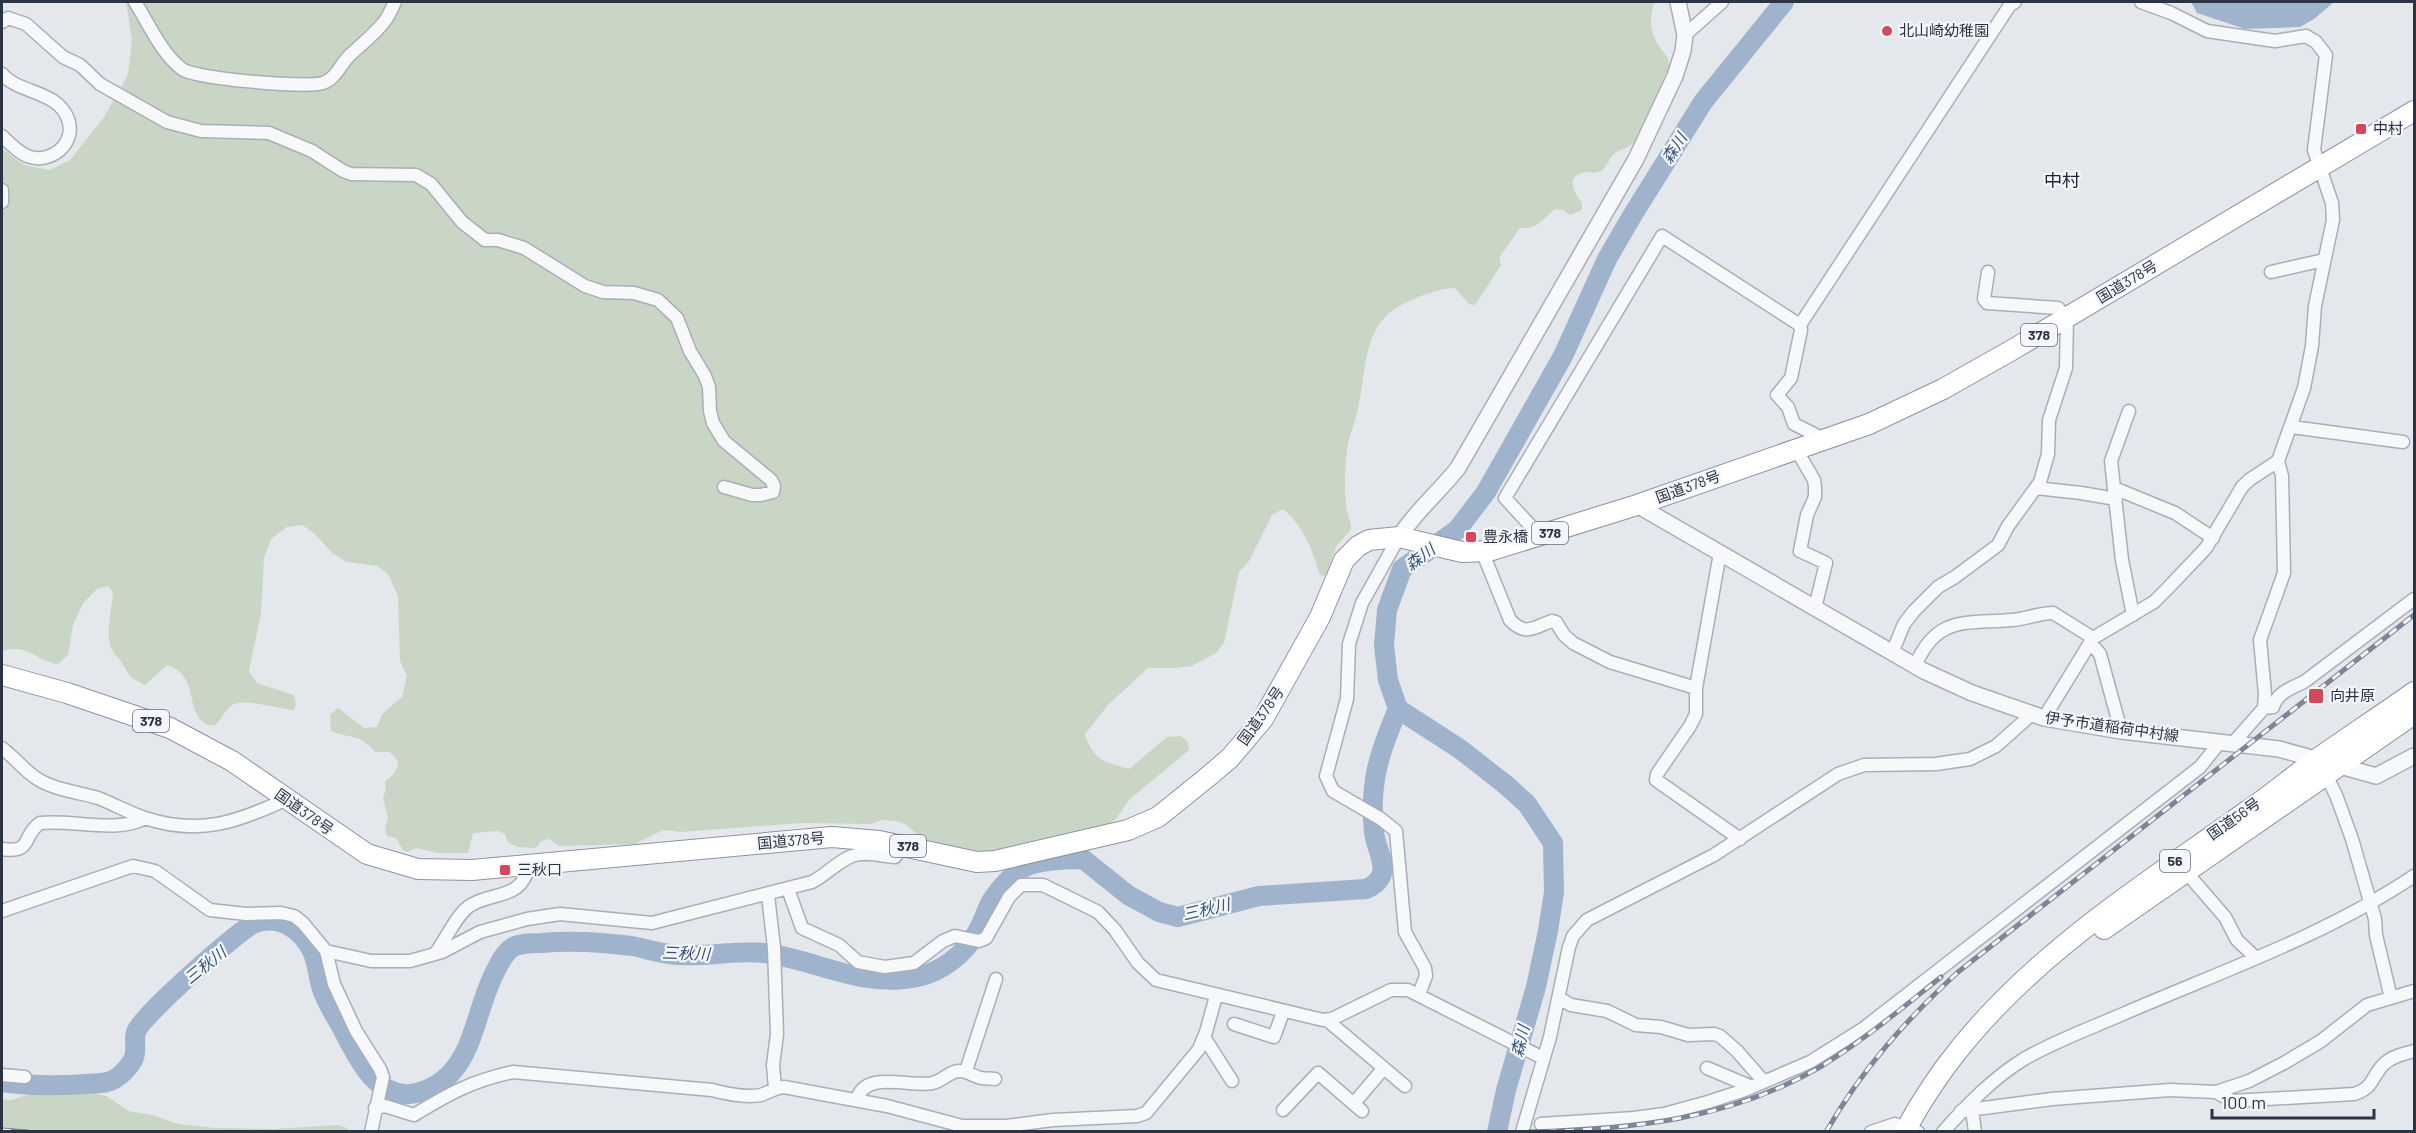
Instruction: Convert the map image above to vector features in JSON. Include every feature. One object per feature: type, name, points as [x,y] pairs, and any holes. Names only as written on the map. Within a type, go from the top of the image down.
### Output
[{"type":"highway","name":"国道378号","points":[[2,675],[67,693],[170,728],[232,761],[367,854],[393,864],[418,869],[443,871],[529,866],[832,837],[903,845],[976,862],[995,861],[1110,835],[1158,817],[1230,758],[1252,734],[1279,693],[1325,606],[1344,560],[1369,540],[1407,539],[1462,552],[1482,551],[1540,536],[1637,505],[1869,424],[1942,389],[2067,318],[2415,111]]},
{"type":"highway","name":"国道56号","points":[[1956,1053],[2052,969],[2328,766],[2415,693]]},
{"type":"highway","name":"国道56号","points":[[1910,1130],[1956,1053],[2000,1002],[2044,961],[2105,912],[2247,812],[2415,714]]},
{"type":"street","points":[[135,2],[165,52],[183,70],[200,76],[305,86],[325,83],[335,75],[347,59],[386,19],[395,2]]},
{"type":"street","points":[[1419,994],[1426,976],[1425,968],[1405,932],[1396,831],[1381,819],[1333,791],[1326,776],[1347,699],[1349,644],[1362,603],[1407,539],[1411,519],[1444,486],[1458,468],[1636,159],[1675,76],[1686,35],[1678,2]]},
{"type":"street","points":[[1686,35],[1722,2]]},
{"type":"street","points":[[1522,1131],[1538,1056],[1559,998],[1569,947],[1579,927],[1598,914],[1697,866],[1819,785],[1851,768],[1864,765],[1936,764],[1970,759],[1996,746],[2038,716],[2091,640],[2161,595],[2206,548],[2242,487],[2278,461],[2304,388],[2315,306],[2332,220],[2332,203],[2314,150],[2326,55],[2316,42],[2306,36],[2275,40],[2207,31],[2171,12],[2141,2]]},
{"type":"street","points":[[1824,439],[1794,424],[1788,407],[1777,394],[1791,378],[1801,330],[1800,325],[2008,3]]},
{"type":"street","points":[[2,22],[8,18],[26,24],[63,57],[80,66],[100,84],[167,122],[201,131],[269,133],[312,151],[351,174],[416,175],[431,184],[462,222],[485,240],[498,240],[524,248],[585,286],[603,292],[634,293],[658,300],[677,318],[690,351],[705,376],[710,387],[710,411],[713,423],[724,441],[771,480],[774,486],[773,492],[761,495],[724,487]]},
{"type":"street","points":[[2,74],[18,86],[44,94],[54,102],[62,109],[68,120],[69,129],[64,147],[59,153],[47,157],[25,155],[2,136]]},
{"type":"street","points":[[2,190],[2,202]]},
{"type":"street","points":[[1540,536],[1505,498],[1662,236],[1800,325]]},
{"type":"street","points":[[2271,272],[2324,260]]},
{"type":"street","points":[[1892,653],[1904,624],[1914,611],[1938,587],[1955,578],[1998,545],[2044,472],[2048,454],[2049,420],[2066,368],[2067,318],[2058,308],[1987,303],[1984,299],[1988,272]]},
{"type":"street","points":[[2129,411],[2111,461],[2122,560],[2133,615]]},
{"type":"street","points":[[2292,427],[2403,442]]},
{"type":"street","points":[[1796,449],[1814,480],[1815,487],[1815,496],[1807,515],[1800,551],[1827,563],[1815,608]]},
{"type":"street","points":[[2264,708],[2265,694],[2260,640],[2284,573],[2282,476],[2278,461]]},
{"type":"street","points":[[2036,488],[2081,493],[2115,493],[2175,513],[2213,538]]},
{"type":"street","name":"伊予市道稲荷中村線","points":[[1637,505],[1915,666],[1972,693],[2038,716],[2121,731],[2279,749],[2328,766],[2376,776],[2415,756]]},
{"type":"street","points":[[1482,551],[1510,620],[1517,627],[1529,630],[1552,621],[1574,643],[1610,662],[1696,688]]},
{"type":"street","points":[[1720,553],[1696,688],[1694,719],[1657,774],[1656,780],[1740,838]]},
{"type":"street","points":[[1541,1124],[1664,1114],[1758,1085],[1810,1062],[1864,1028],[2200,767],[2264,708],[2273,707],[2275,700],[2285,691],[2304,682],[2414,602]]},
{"type":"street","points":[[1915,666],[1928,642],[1936,634],[1956,624],[2013,620],[2054,613],[2091,640],[2100,654],[2121,731]]},
{"type":"street","points":[[2,748],[36,778],[50,785],[98,798],[145,818],[191,827],[210,826],[249,817],[287,799]]},
{"type":"street","points":[[2328,766],[2375,919],[2376,935],[2391,998]]},
{"type":"street","points":[[2,849],[21,848],[27,843],[35,826],[40,823],[91,826],[137,823],[145,818]]},
{"type":"street","points":[[326,951],[371,961],[410,961],[434,955],[480,932],[527,919],[570,914],[635,923],[652,923],[812,882],[824,876],[850,856],[861,854],[895,857],[903,845]]},
{"type":"street","points":[[434,955],[469,906],[515,889],[526,878],[529,866]]},
{"type":"street","points":[[2,911],[126,868],[143,867],[155,871],[210,910],[229,913],[281,913],[294,916],[303,923],[326,951],[334,984],[356,1031],[383,1077],[371,1131]]},
{"type":"street","points":[[2186,872],[2225,917],[2237,940],[2256,958]]},
{"type":"street","points":[[1943,1131],[1997,1079],[2034,1054],[2317,933],[2415,876]]},
{"type":"street","points":[[788,889],[802,928],[839,945],[858,962],[885,967],[914,963],[943,941],[955,936],[979,941],[986,938],[1009,897],[1021,885],[1043,885],[1098,912],[1115,930],[1138,963],[1156,980],[1216,996],[1248,1001],[1283,1012],[1327,1020],[1332,1020],[1391,990],[1408,990],[1538,1056]]},
{"type":"street","points":[[768,895],[775,964],[777,1034],[773,1065],[775,1088]]},
{"type":"street","points":[[966,1071],[996,979]]},
{"type":"street","points":[[1967,1110],[2052,1099],[2170,1090],[2216,1092],[2249,1081],[2284,1063],[2321,1041],[2367,1005],[2415,991]]},
{"type":"street","points":[[375,1108],[385,1106],[414,1115],[453,1091],[489,1077],[513,1072],[712,1090],[728,1095],[762,1095],[775,1088],[857,1100],[962,1126],[1006,1126],[1053,1120],[1137,1116],[1146,1113],[1198,1049],[1204,1038],[1216,996]]},
{"type":"street","points":[[1559,998],[1571,1005],[1607,1011],[1636,1025],[1661,1027],[1688,1035],[1714,1034],[1720,1036],[1737,1051],[1758,1085]]},
{"type":"street","points":[[1234,1024],[1274,1036],[1283,1012]]},
{"type":"street","points":[[1327,1020],[1405,1086]]},
{"type":"street","points":[[1204,1038],[1232,1081]]},
{"type":"street","points":[[2216,1092],[2232,1101],[2354,1094],[2370,1086],[2377,1072],[2390,1059],[2415,1051]]},
{"type":"street","points":[[1283,1110],[1318,1073],[1358,1107],[1384,1068]]},
{"type":"street","points":[[1707,1068],[1758,1085]]},
{"type":"street","points":[[857,1100],[862,1088],[869,1084],[904,1081],[934,1083],[957,1071],[966,1071],[981,1078],[995,1078]]},
{"type":"street","points":[[2,1075],[25,1077]]},
{"type":"street","points":[[1967,1110],[1976,1131]]},
{"type":"street","points":[[1871,1131],[1895,1124],[1910,1130]]},
{"type":"green space","points":[[126,2],[1655,2],[1651,14],[1652,32],[1669,61],[1669,67],[1635,141],[1613,155],[1601,171],[1580,174],[1573,180],[1574,189],[1582,203],[1582,210],[1570,215],[1563,210],[1555,209],[1535,226],[1520,228],[1499,258],[1501,265],[1475,305],[1469,304],[1455,288],[1447,289],[1418,297],[1399,307],[1385,317],[1378,326],[1372,337],[1357,412],[1349,439],[1345,495],[1351,530],[1337,545],[1324,576],[1320,575],[1302,531],[1290,515],[1283,509],[1272,515],[1249,561],[1239,572],[1224,643],[1216,653],[1192,666],[1148,668],[1108,705],[1085,734],[1092,750],[1101,759],[1129,769],[1167,737],[1181,736],[1188,742],[1189,750],[1129,800],[1116,819],[1104,827],[992,853],[940,844],[922,838],[905,824],[882,820],[871,824],[802,823],[681,832],[663,830],[635,844],[559,846],[549,839],[541,841],[536,848],[517,847],[508,842],[505,834],[498,831],[473,833],[468,853],[438,853],[417,848],[408,852],[403,850],[396,838],[387,836],[385,829],[388,817],[383,799],[385,781],[393,775],[398,766],[397,760],[390,752],[375,752],[359,739],[331,731],[330,715],[338,708],[364,728],[377,727],[382,714],[402,697],[407,676],[400,661],[398,596],[388,574],[377,566],[347,562],[332,553],[314,533],[302,525],[287,527],[271,539],[264,558],[261,613],[249,671],[257,683],[294,695],[296,704],[294,710],[251,703],[235,704],[215,725],[208,725],[200,719],[196,712],[188,685],[177,670],[167,665],[145,685],[134,679],[114,653],[109,642],[113,592],[108,586],[97,589],[84,602],[73,625],[68,655],[58,664],[19,649],[2,651],[2,149],[24,165],[50,170],[70,160],[104,117],[128,75],[132,40]]},
{"type":"green space","points":[[88,1092],[106,1096],[129,1111],[152,1115],[178,1124],[216,1128],[275,1129],[338,1125],[349,1131],[2,1131],[2,1099],[12,1100],[30,1094]]},
{"type":"water","points":[[2191,2],[2334,2],[2314,19],[2300,27],[2245,29],[2197,13]]},
{"type":"waterway","name":"森川","points":[[1497,1132],[1506,1090],[1536,987],[1548,931],[1554,892],[1553,843],[1527,804],[1506,785],[1460,749],[1398,709],[1388,680],[1384,645],[1387,610],[1402,569],[1457,530],[1486,492],[1563,356],[1607,259],[1632,216],[1703,102],[1784,2]]},
{"type":"waterway","name":"三秋川","points":[[2,1082],[65,1085],[102,1083],[115,1079],[133,1060],[136,1032],[154,1009],[230,941],[255,923],[264,921],[281,922],[296,931],[308,943],[314,956],[325,997],[362,1065],[380,1084],[391,1091],[403,1094],[416,1093],[435,1086],[450,1074],[461,1060],[499,964],[510,949],[519,945],[587,942],[632,946],[674,955],[765,953],[859,977],[897,980],[926,975],[952,961],[972,940],[992,900],[1003,886],[1022,868],[1040,862],[1083,859],[1128,895],[1159,912],[1178,917],[1259,896],[1366,889],[1376,883],[1383,868],[1374,832],[1374,783],[1381,754],[1398,709]]},
{"type":"railway","points":[[1826,1132],[1854,1087],[1886,1046],[1958,972],[2414,615]]},
{"type":"railway","points":[[1529,1132],[1642,1124],[1715,1110],[1751,1099],[1786,1085],[1836,1057],[1941,977]]},
{"type":"railway","points":[[2,1130],[28,1132]]},
{"type":"place","name":"北山崎幼稚園","points":[[1887,31]]},
{"type":"place","name":"中村","points":[[2361,129]]},
{"type":"place","name":"豊永橋","points":[[1471,537]]},
{"type":"place","name":"向井原","points":[[2316,696]]},
{"type":"place","name":"三秋口","points":[[505,870]]},
{"type":"district","name":"中村","points":[[2062,181]]}]
